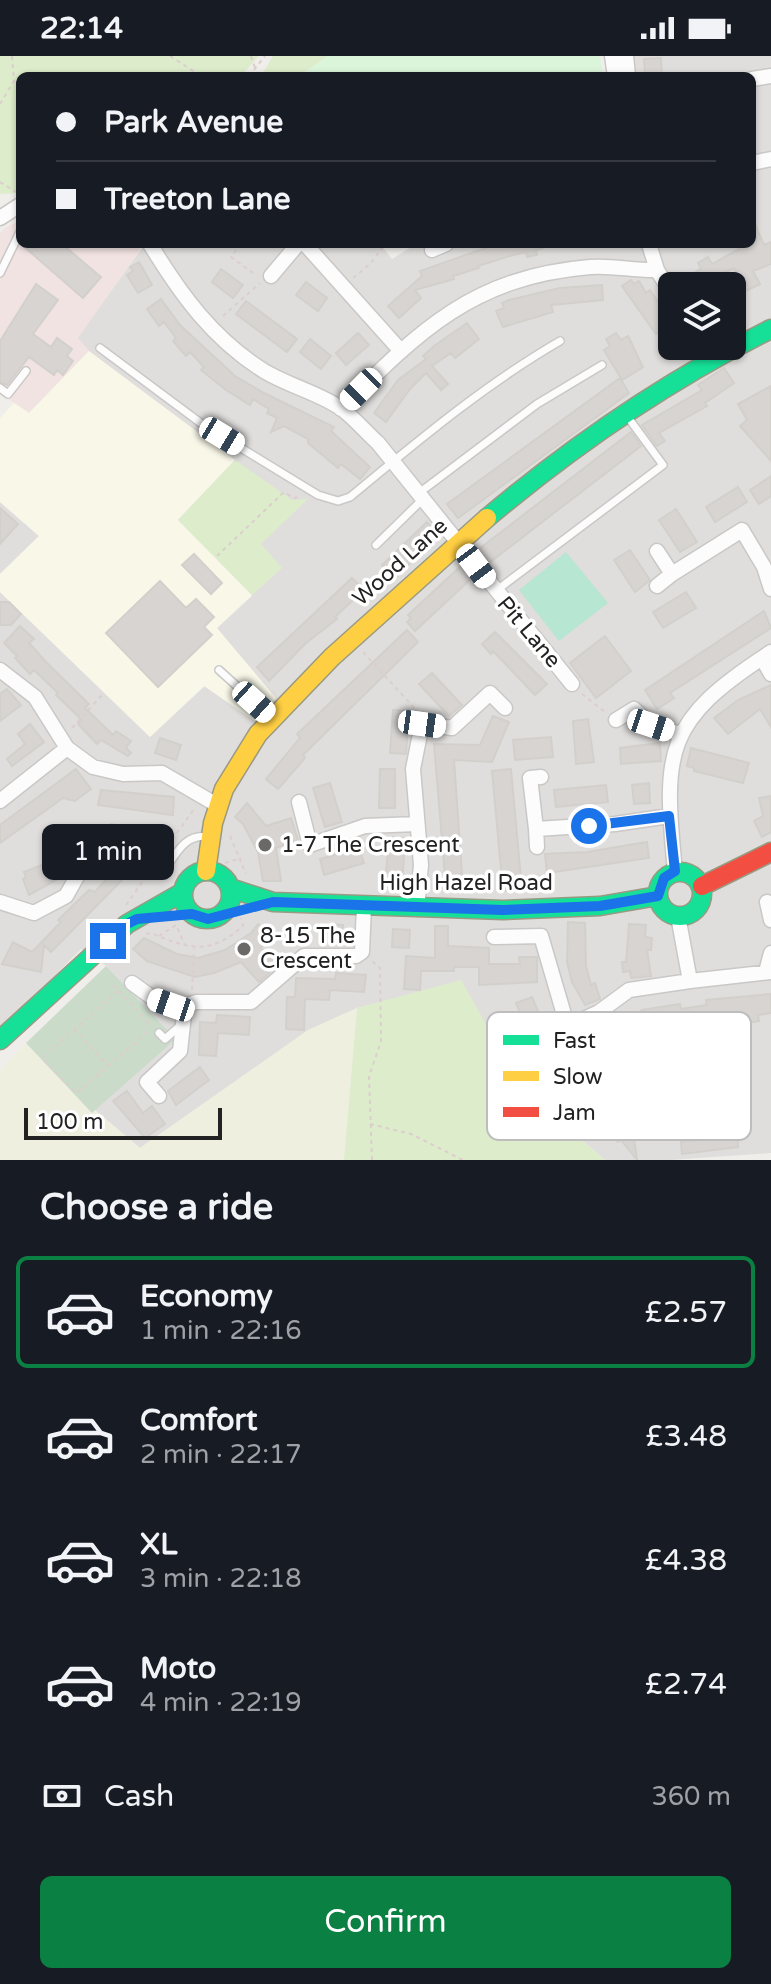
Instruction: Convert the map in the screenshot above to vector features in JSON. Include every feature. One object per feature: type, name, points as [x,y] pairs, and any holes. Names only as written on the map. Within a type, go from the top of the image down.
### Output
[{"type":"main road","name":"Wood Lane","points":[[746,338],[771,329]]},
{"type":"main road","name":"Wood Lane","points":[[206,871],[211,832],[209,800],[272,717],[350,640],[458,542],[575,449],[697,360]]},
{"type":"main road","points":[[702,886],[771,852]]},
{"type":"main road","points":[[0,1040],[127,924],[183,892],[191,877],[206,871]]},
{"type":"main road","name":"High Hazel Road","points":[[206,871],[221,875],[273,902]]},
{"type":"main road","points":[[675,871],[694,875],[702,886],[702,901],[691,914],[678,916],[667,912],[658,896],[664,878],[675,871]]},
{"type":"main road","points":[[232,916],[231,902],[239,885]]},
{"type":"main road","points":[[181,920],[183,892]]},
{"type":"main road","name":"High Hazel Road","points":[[135,920],[232,916],[273,902],[417,909],[562,908],[600,906],[658,896]]},
{"type":"street","name":"Pit Lane","points":[[152,248],[169,277],[210,330],[267,373],[341,409],[393,461],[572,684]]},
{"type":"street","points":[[271,276],[295,248]]},
{"type":"street","points":[[308,248],[400,350]]},
{"type":"street","points":[[341,409],[400,350],[462,304],[513,280],[594,266],[657,270],[650,248]]},
{"type":"street","points":[[657,586],[742,530],[764,567],[771,589]]},
{"type":"street","points":[[657,551],[672,574]]},
{"type":"street","points":[[675,871],[668,783],[674,748],[680,734],[708,697],[767,655],[771,674]]},
{"type":"street","points":[[0,670],[35,697],[65,744],[93,767],[123,774],[162,773],[209,800]]},
{"type":"street","points":[[417,909],[421,865],[413,769],[422,724],[452,728],[490,693],[505,708]]},
{"type":"street","points":[[616,720],[634,709],[651,725],[680,734]]},
{"type":"street","points":[[0,801],[65,744]]},
{"type":"street","points":[[537,847],[530,778],[541,777]]},
{"type":"street","points":[[299,802],[310,845],[365,826],[417,824]]},
{"type":"street","points":[[536,829],[615,824],[669,816]]},
{"type":"street","points":[[0,902],[34,913],[66,896],[88,857]]},
{"type":"street","points":[[767,902],[771,920]]},
{"type":"street","points":[[125,987],[154,999],[188,1005],[251,1002],[304,956],[356,956],[362,952],[364,906]]},
{"type":"street","points":[[678,916],[690,981]]},
{"type":"street","points":[[494,937],[541,936],[562,1012]]},
{"type":"street","points":[[599,1012],[629,990],[768,972],[771,953]]},
{"type":"street","points":[[159,1096],[147,1082],[180,1051],[188,1005]]},
{"type":"lane","points":[[0,273],[16,240]]},
{"type":"lane","points":[[100,348],[202,424],[329,500],[350,497],[515,367],[560,341]]},
{"type":"lane","points":[[376,545],[421,496],[537,404],[602,365]]},
{"type":"lane","points":[[0,388],[8,394],[26,371]]},
{"type":"lane","points":[[495,591],[663,465],[626,414]]},
{"type":"lane","points":[[219,670],[272,717]]},
{"type":"lane","points":[[164,871],[189,839],[211,832]]},
{"type":"lane","points":[[156,1030],[165,1039],[183,1024]]},
{"type":"path","points":[[0,104],[14,81],[12,56]]},
{"type":"path","points":[[170,56],[195,72]]},
{"type":"path","points":[[251,56],[255,69]]},
{"type":"path","points":[[252,72],[265,56]]},
{"type":"path","points":[[210,330],[246,292],[263,281],[231,257],[238,248]]},
{"type":"path","points":[[342,287],[370,264],[382,248]]},
{"type":"path","points":[[217,556],[284,492],[294,498],[318,495]]},
{"type":"path","points":[[350,640],[417,708],[422,724]]},
{"type":"path","points":[[572,684],[616,720]]},
{"type":"path","points":[[65,744],[103,694]]},
{"type":"path","points":[[209,800],[135,920],[151,933],[194,948],[207,947],[232,936],[243,926],[232,916]]},
{"type":"path","points":[[211,832],[224,829],[233,841],[239,885]]},
{"type":"path","points":[[159,936],[181,920],[185,946]]},
{"type":"path","points":[[188,1005],[194,948]]},
{"type":"path","points":[[362,952],[380,968],[381,1042],[369,1076],[372,1160]]},
{"type":"path","points":[[113,985],[125,987],[156,1030],[77,1093],[42,1058],[125,987]]},
{"type":"path","points":[[74,1029],[108,1066]]},
{"type":"path","points":[[369,1124],[403,1130],[463,1160]]},
{"type":"shaded area","points":[[614,56],[771,56],[771,1153],[670,1160],[605,1160],[582,1140],[751,1140],[751,1012],[487,1012],[487,1027],[461,981],[357,1008],[309,1030],[140,1148],[95,1110],[176,1039],[106,966],[81,949],[0,1031],[0,592],[150,737],[205,686],[256,721],[217,628],[252,596],[178,520],[89,351],[77,338],[142,248],[383,248],[392,259],[410,248],[756,248],[756,72],[616,72]]},
{"type":"shaded area","points":[[16,223],[16,248],[140,250],[78,338],[89,351],[29,413],[0,393],[0,233]]},
{"type":"shaded area","points":[[89,351],[235,460],[178,520],[252,595],[217,628],[276,698],[256,722],[204,686],[150,737],[0,592],[0,574],[39,536],[0,502],[0,418],[14,403],[29,413]]},
{"type":"shaded area","points":[[0,502],[39,536],[0,574]]},
{"type":"green space","points":[[0,56],[259,56],[245,72],[16,72],[16,193],[0,194]]},
{"type":"green space","points":[[273,56],[328,56],[305,72],[263,72]]},
{"type":"green space","points":[[328,56],[600,56],[602,72],[305,72]]},
{"type":"green space","points":[[235,460],[292,500],[308,499],[261,544],[282,568],[252,595],[178,520]]},
{"type":"green space","points":[[566,552],[608,603],[559,641],[519,590]]},
{"type":"green space","points":[[106,966],[176,1039],[92,1113],[26,1043]]},
{"type":"green space","points":[[461,980],[487,1026],[487,1140],[582,1140],[605,1160],[344,1160],[357,1008]]},
{"type":"green space","points":[[357,1008],[344,1160],[0,1160],[0,1070],[26,1043],[92,1113],[95,1110],[140,1148],[308,1030]]},
{"type":"building","points":[[661,58],[662,72],[645,72],[644,59]]},
{"type":"building","points":[[756,226],[764,245],[771,242],[771,264],[753,271],[760,284],[746,291],[746,272],[736,272],[734,268],[725,272],[695,272],[701,269],[698,263],[708,257],[712,264],[738,248],[756,248]]},
{"type":"building","points":[[26,248],[67,248],[101,277],[83,298]]},
{"type":"building","points":[[486,248],[543,248],[536,250],[537,255],[527,257],[526,252],[510,256],[453,276],[454,279],[415,290],[421,298],[399,318],[388,306],[422,276],[420,271]]},
{"type":"building","points":[[139,262],[152,285],[138,293],[127,275],[133,271],[130,267]]},
{"type":"building","points":[[221,269],[243,285],[233,298],[212,282]]},
{"type":"building","points":[[631,280],[634,284],[639,281],[646,293],[650,290],[658,302],[658,333],[656,334],[622,286]]},
{"type":"building","points":[[306,282],[327,298],[318,311],[296,295]]},
{"type":"building","points":[[36,284],[58,300],[33,334],[51,347],[57,338],[72,349],[67,356],[73,361],[63,375],[57,370],[54,375],[29,357],[7,385],[0,382],[0,341]]},
{"type":"building","points":[[602,285],[603,300],[551,305],[553,312],[503,327],[496,311],[504,308],[502,303],[509,300],[560,288]]},
{"type":"building","points":[[161,299],[180,325],[235,376],[334,427],[331,431],[370,467],[360,479],[341,464],[338,468],[308,443],[308,439],[284,426],[271,432],[277,418],[267,413],[269,409],[253,399],[250,405],[201,370],[204,367],[190,352],[186,356],[173,341],[176,338],[164,322],[159,326],[147,309]]},
{"type":"building","points":[[246,301],[297,339],[287,352],[236,314]]},
{"type":"building","points":[[467,323],[479,339],[455,358],[451,353],[432,366],[448,384],[441,390],[426,373],[386,422],[374,413],[398,380],[426,359],[423,356],[434,346]]},
{"type":"building","points":[[358,333],[369,345],[346,365],[336,353]]},
{"type":"building","points":[[616,333],[621,340],[628,336],[643,367],[622,380],[604,350],[610,346],[606,339]]},
{"type":"building","points":[[310,339],[331,356],[321,369],[300,352]]},
{"type":"building","points":[[724,368],[734,383],[705,403],[707,406],[659,433],[665,441],[657,446],[642,425],[702,390],[698,385]]},
{"type":"building","points":[[620,378],[629,393],[458,518],[447,504]]},
{"type":"building","points":[[771,386],[771,461],[740,426],[747,420],[738,404]]},
{"type":"building","points":[[631,432],[641,446],[489,563],[479,549]]},
{"type":"building","points":[[771,476],[771,496],[759,504],[750,490]]},
{"type":"building","points":[[738,487],[747,502],[715,522],[706,507]]},
{"type":"building","points":[[0,508],[18,524],[0,544]]},
{"type":"building","points":[[676,509],[697,542],[680,552],[659,520]]},
{"type":"building","points":[[427,522],[439,535],[395,578],[382,565]]},
{"type":"building","points":[[630,550],[650,580],[635,592],[614,560]]},
{"type":"building","points":[[194,554],[222,583],[211,594],[182,565]]},
{"type":"building","points":[[462,565],[473,577],[415,631],[407,622],[411,618],[408,615]]},
{"type":"building","points":[[352,578],[364,590],[269,681],[257,667]]},
{"type":"building","points":[[160,581],[186,608],[196,599],[214,617],[204,627],[212,635],[158,687],[106,633]]},
{"type":"building","points":[[686,592],[696,608],[663,628],[653,612]]},
{"type":"building","points":[[0,602],[9,602],[21,614],[11,625],[0,625]]},
{"type":"building","points":[[764,611],[771,628],[670,693],[674,698],[657,709],[645,690]]},
{"type":"building","points":[[20,626],[34,639],[29,643],[89,704],[85,708],[113,735],[116,731],[131,741],[126,748],[131,753],[128,756],[101,740],[97,744],[78,724],[82,720],[56,695],[58,693],[34,670],[30,674],[15,658],[17,656],[4,643]]},
{"type":"building","points":[[407,630],[418,642],[303,755],[305,758],[278,789],[266,779],[300,738],[297,734]]},
{"type":"building","points":[[495,632],[547,684],[535,695],[493,651],[491,654],[482,644]]},
{"type":"building","points":[[605,636],[631,671],[596,698],[570,663]]},
{"type":"building","points":[[432,673],[462,705],[449,716],[419,684]]},
{"type":"building","points":[[771,685],[771,727],[760,709],[728,734],[714,718],[738,700]]},
{"type":"building","points":[[7,689],[21,705],[0,721],[0,694]]},
{"type":"building","points":[[393,710],[409,711],[406,754],[390,753]]},
{"type":"building","points":[[493,716],[509,722],[492,762],[454,760],[463,888],[446,888],[434,744],[480,745]]},
{"type":"building","points":[[588,719],[594,762],[576,764],[573,721]]},
{"type":"building","points":[[30,724],[44,742],[12,766],[7,759],[25,744],[18,734]]},
{"type":"building","points":[[551,737],[553,757],[515,760],[513,740]]},
{"type":"building","points":[[160,738],[181,745],[176,760],[155,753]]},
{"type":"building","points":[[660,743],[661,761],[621,764],[620,748]]},
{"type":"building","points":[[691,748],[749,763],[743,783],[694,771],[694,768],[687,766]]},
{"type":"building","points":[[76,769],[91,789],[75,801],[63,798],[0,843],[0,825]]},
{"type":"building","points":[[380,769],[395,769],[395,808],[379,808]]},
{"type":"building","points":[[511,769],[522,890],[503,891],[492,771]]},
{"type":"building","points":[[330,783],[342,822],[325,827],[313,788]]},
{"type":"building","points":[[649,783],[650,803],[634,804],[632,785]]},
{"type":"building","points":[[606,785],[608,802],[556,807],[554,790]]},
{"type":"building","points":[[101,790],[174,797],[173,815],[98,805]]},
{"type":"building","points":[[771,796],[771,832],[762,837],[754,821],[763,816],[759,798]]},
{"type":"building","name":"1-7 The Crescent","points":[[247,803],[266,826],[291,818],[298,840],[276,848],[281,881],[263,881],[258,852],[243,824],[235,817]]},
{"type":"building","points":[[111,824],[127,827],[122,880],[51,952],[44,945],[41,972],[2,964],[13,942],[32,952],[61,922],[58,920],[89,890],[95,892],[116,868],[106,866]]},
{"type":"building","points":[[72,830],[82,842],[58,860],[65,869],[56,876],[58,879],[29,895],[23,879],[26,877],[24,872],[47,863],[43,858],[61,844],[59,841]]},
{"type":"building","points":[[389,837],[405,838],[402,887],[385,886]]},
{"type":"building","points":[[647,842],[649,858],[547,873],[545,854],[587,852]]},
{"type":"building","points":[[359,848],[364,863],[324,875],[320,859]]},
{"type":"building","points":[[568,922],[585,923],[586,966],[591,985],[595,983],[600,999],[585,1005],[572,982],[567,962]]},
{"type":"building","points":[[258,924],[272,934],[261,948],[277,966],[259,982],[241,962],[195,977],[147,961],[133,949],[144,938],[177,954],[198,958],[225,950],[251,933]]},
{"type":"building","points":[[327,924],[343,925],[342,943],[326,942]]},
{"type":"building","points":[[629,924],[646,925],[645,937],[652,938],[651,950],[647,950],[651,976],[631,978],[630,971],[623,972]]},
{"type":"building","points":[[435,926],[448,926],[448,946],[489,948],[489,964],[520,964],[519,957],[537,957],[537,982],[479,985],[479,967],[454,967],[454,971],[421,971],[420,990],[404,989],[406,956],[435,958]]},
{"type":"building","points":[[393,929],[410,930],[409,948],[392,947]]},
{"type":"building","points":[[336,973],[366,975],[364,992],[330,990],[329,1000],[305,999],[304,1030],[286,1029],[287,997],[295,997],[296,978],[335,979]]},
{"type":"building","points":[[771,994],[771,1013],[758,1015],[759,1021],[751,1022],[751,1012],[640,1012],[680,1004],[681,1009],[707,1005],[706,1000]]},
{"type":"building","points":[[532,997],[538,1012],[520,1012],[516,1003]]},
{"type":"building","points":[[217,1015],[250,1017],[249,1035],[218,1033],[216,1056],[199,1055],[200,1022],[216,1023]]},
{"type":"building","points":[[200,1067],[209,1080],[176,1105],[168,1091]]},
{"type":"building","points":[[127,1091],[143,1113],[152,1106],[165,1124],[145,1138],[113,1101]]},
{"type":"building","points":[[621,1140],[634,1140],[637,1160]]},
{"type":"building","points":[[738,1140],[738,1147],[682,1154],[681,1142]]},
{"type":"traffic: fast","points":[[487,518],[554,464],[623,415],[771,329]]},
{"type":"traffic: fast","points":[[207,871],[224,878],[231,895],[224,912],[207,919],[190,912],[183,895],[190,878],[207,871]]},
{"type":"traffic: fast","points":[[680,872],[696,878],[702,894],[696,910],[680,916],[664,910],[658,894],[664,878],[680,872]]},
{"type":"traffic: fast","points":[[230,888],[273,902],[503,910],[600,906],[658,896]]},
{"type":"traffic: fast","points":[[0,1040],[127,924],[183,892]]},
{"type":"traffic: slow","points":[[206,871],[213,823],[224,789],[258,734],[332,657],[487,518]]},
{"type":"traffic: jam","points":[[702,886],[771,852]]},
{"type":"place","name":"1-7 The Crescent","points":[[265,845]]},
{"type":"place","name":"8-15 The Crescent","points":[[244,949]]},
{"type":"route","points":[[108,941],[137,919],[192,914],[199,918],[216,918],[273,902],[503,910],[600,906],[658,896],[659,885],[675,871],[669,816],[589,826]]}]
